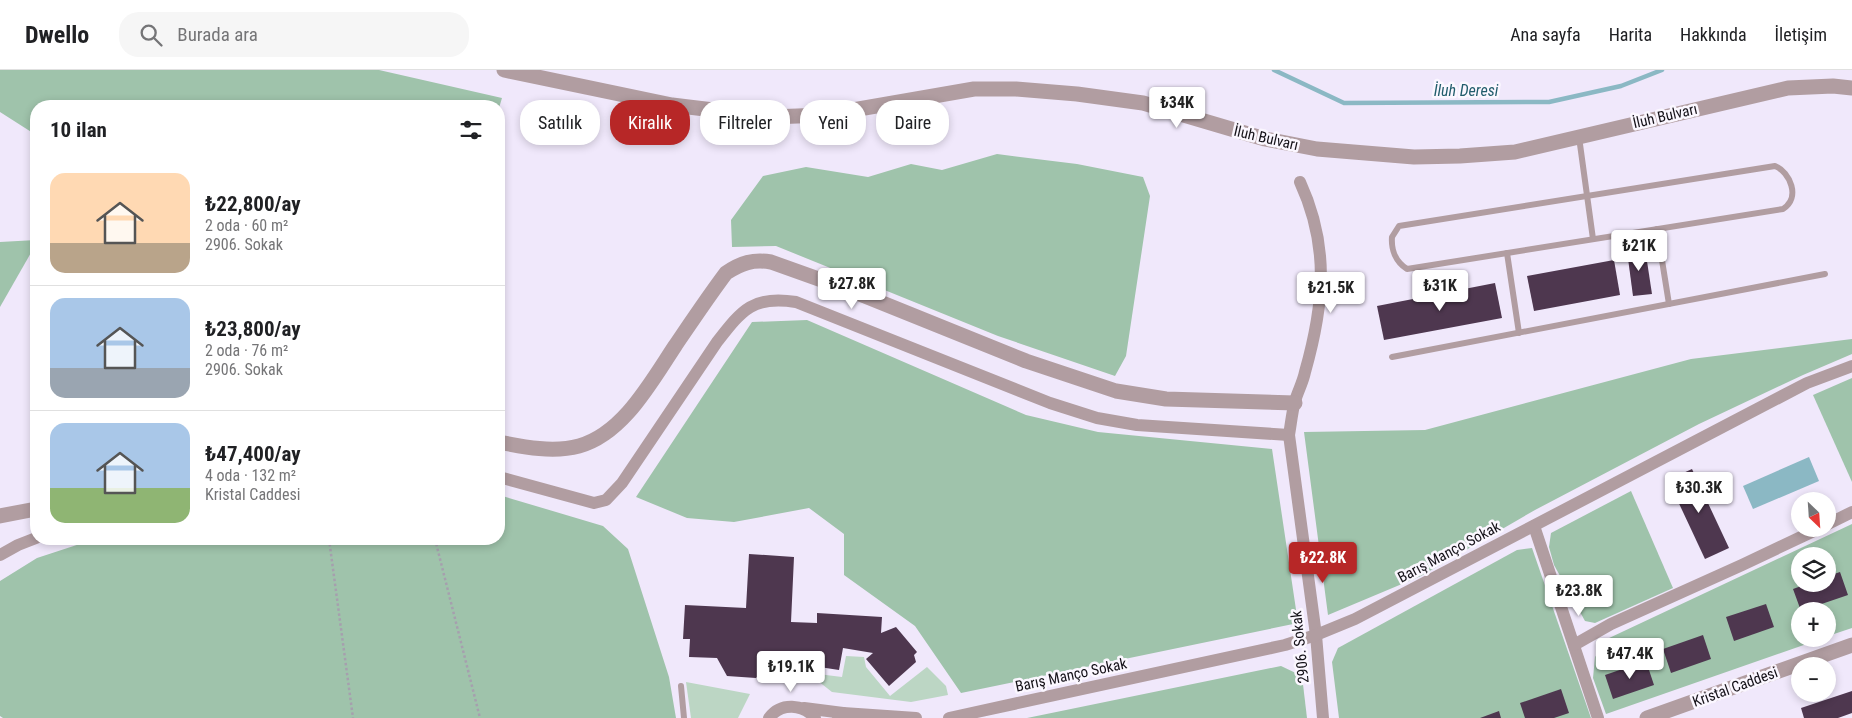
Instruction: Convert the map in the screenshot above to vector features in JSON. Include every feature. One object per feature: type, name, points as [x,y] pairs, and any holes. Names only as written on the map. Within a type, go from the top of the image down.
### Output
[{"type":"street","name":"İluh Bulvarı","points":[[504,70],[672,105],[771,117],[824,115],[974,89],[1016,88],[1068,93],[1143,103],[1265,139],[1316,149],[1395,156],[1460,156],[1515,152],[1788,88],[1833,86],[1852,88]]},
{"type":"street","name":"2906. Sokak","points":[[1300,182],[1310,205],[1317,234],[1321,260],[1322,287],[1314,334],[1305,373],[1295,403],[1289,435],[1316,635],[1324,718]]},
{"type":"street","points":[[505,443],[553,449],[577,446],[602,436],[625,415],[652,381],[726,274],[738,265],[760,260],[771,262],[856,292],[1026,361],[1116,392],[1166,399],[1295,403]]},
{"type":"street","points":[[505,479],[594,503],[606,500],[622,483],[717,342],[733,322],[747,309],[769,300],[796,302],[1050,403],[1096,418],[1136,425],[1289,435]]},
{"type":"street","name":"Barış Manço Sokak","points":[[949,718],[1285,645],[1316,635],[1355,619],[1806,383],[1852,366]]},
{"type":"street","points":[[0,516],[30,510]]},
{"type":"street","points":[[1836,520],[1852,512]]},
{"type":"street","points":[[1534,526],[1598,718]]},
{"type":"street","points":[[1574,644],[1611,624],[1799,538]]},
{"type":"street","points":[[0,555],[30,540]]},
{"type":"street","name":"Kristal Caddesi","points":[[1647,718],[1852,645]]},
{"type":"street","points":[[769,718],[780,709],[790,706],[840,716],[916,718]]},
{"type":"street","points":[[801,708],[810,712],[816,718]]},
{"type":"lane","points":[[1579,136],[1593,240]]},
{"type":"lane","points":[[1774,166],[1783,170],[1789,177],[1792,199],[1788,206],[1783,209],[1657,229],[1408,269],[1400,264],[1394,256],[1392,236],[1399,226],[1774,166]]},
{"type":"lane","points":[[1657,229],[1669,304]]},
{"type":"lane","points":[[1507,253],[1519,333]]},
{"type":"lane","points":[[1392,357],[1825,274]]},
{"type":"lane","points":[[681,686],[684,718]]},
{"type":"path","points":[[330,545],[353,718]]},
{"type":"path","points":[[437,545],[480,718]]},
{"type":"green space","points":[[0,70],[379,70],[502,98],[501,100],[30,100],[30,131],[0,112]]},
{"type":"green space","points":[[997,154],[1077,164],[1143,177],[1150,196],[1126,356],[1115,376],[998,336],[776,246],[732,247],[731,220],[763,176],[806,167],[868,177],[911,164],[942,170]]},
{"type":"green space","points":[[30,240],[30,254],[0,307],[0,242]]},
{"type":"green space","points":[[807,320],[1026,415],[1098,432],[1272,449],[1298,623],[961,693],[915,626],[844,575],[844,534],[809,508],[734,522],[687,518],[636,497],[752,322]]},
{"type":"green space","points":[[1852,339],[1852,354],[1699,424],[1535,510],[1421,576],[1328,615],[1304,432],[1425,430],[1691,359]]},
{"type":"green space","points":[[1852,378],[1852,482],[1813,395]]},
{"type":"green space","points":[[1631,491],[1673,588],[1595,623],[1585,621],[1554,565],[1549,547],[1551,533]]},
{"type":"green space","points":[[505,497],[603,526],[628,549],[669,677],[676,718],[3,718],[0,716],[0,581],[37,558],[77,545],[505,545]]},
{"type":"green space","points":[[1852,524],[1852,628],[1836,633],[1836,602],[1791,602],[1791,647],[1798,647],[1606,714],[1593,678],[1595,657],[1607,639],[1791,553],[1791,592],[1836,592],[1836,547],[1803,547],[1822,538],[1836,538],[1836,532]]},
{"type":"green space","points":[[1532,548],[1591,718],[1339,718],[1332,662],[1338,648],[1517,550]]},
{"type":"green space","points":[[846,656],[864,657],[866,667],[890,696],[927,667],[946,686],[948,695],[911,702],[832,692],[818,681],[818,674],[842,677]]},
{"type":"green space","points":[[1281,666],[1302,676],[1307,718],[1027,718]]},
{"type":"green space","points":[[686,682],[750,694],[738,718],[691,718]]},
{"type":"water","points":[[1809,457],[1819,481],[1753,509],[1743,486]]},
{"type":"building","points":[[1645,248],[1652,294],[1633,296],[1627,251]]},
{"type":"building","points":[[1614,260],[1620,295],[1534,311],[1527,276]]},
{"type":"building","points":[[1495,283],[1502,318],[1384,340],[1377,306]]},
{"type":"building","points":[[1692,469],[1729,548],[1705,559],[1668,480]]},
{"type":"building","points":[[749,554],[794,557],[791,622],[817,623],[817,613],[882,617],[881,633],[896,627],[917,652],[914,655],[916,662],[889,686],[866,659],[873,653],[843,648],[839,670],[813,666],[804,656],[803,679],[796,678],[797,655],[788,666],[770,664],[756,678],[727,676],[717,658],[689,657],[690,639],[683,639],[685,605],[746,608]]},
{"type":"building","points":[[1840,572],[1848,595],[1827,602],[1798,602],[1794,592],[1836,592],[1836,573]]},
{"type":"building","points":[[1766,604],[1774,627],[1734,641],[1726,617]]},
{"type":"building","points":[[1703,635],[1711,659],[1671,673],[1663,649]]},
{"type":"building","points":[[1646,661],[1654,685],[1613,699],[1605,675]]},
{"type":"building","points":[[1561,689],[1569,713],[1554,718],[1525,718],[1520,703]]},
{"type":"building","points":[[1852,691],[1852,713],[1838,718],[1804,718],[1801,708],[1819,702],[1836,702],[1836,696]]},
{"type":"building","points":[[1499,711],[1501,718],[1480,718]]},
{"type":"waterway","name":"İluh Deresi","points":[[1274,70],[1344,103],[1549,102],[1621,86],[1662,70]]}]
